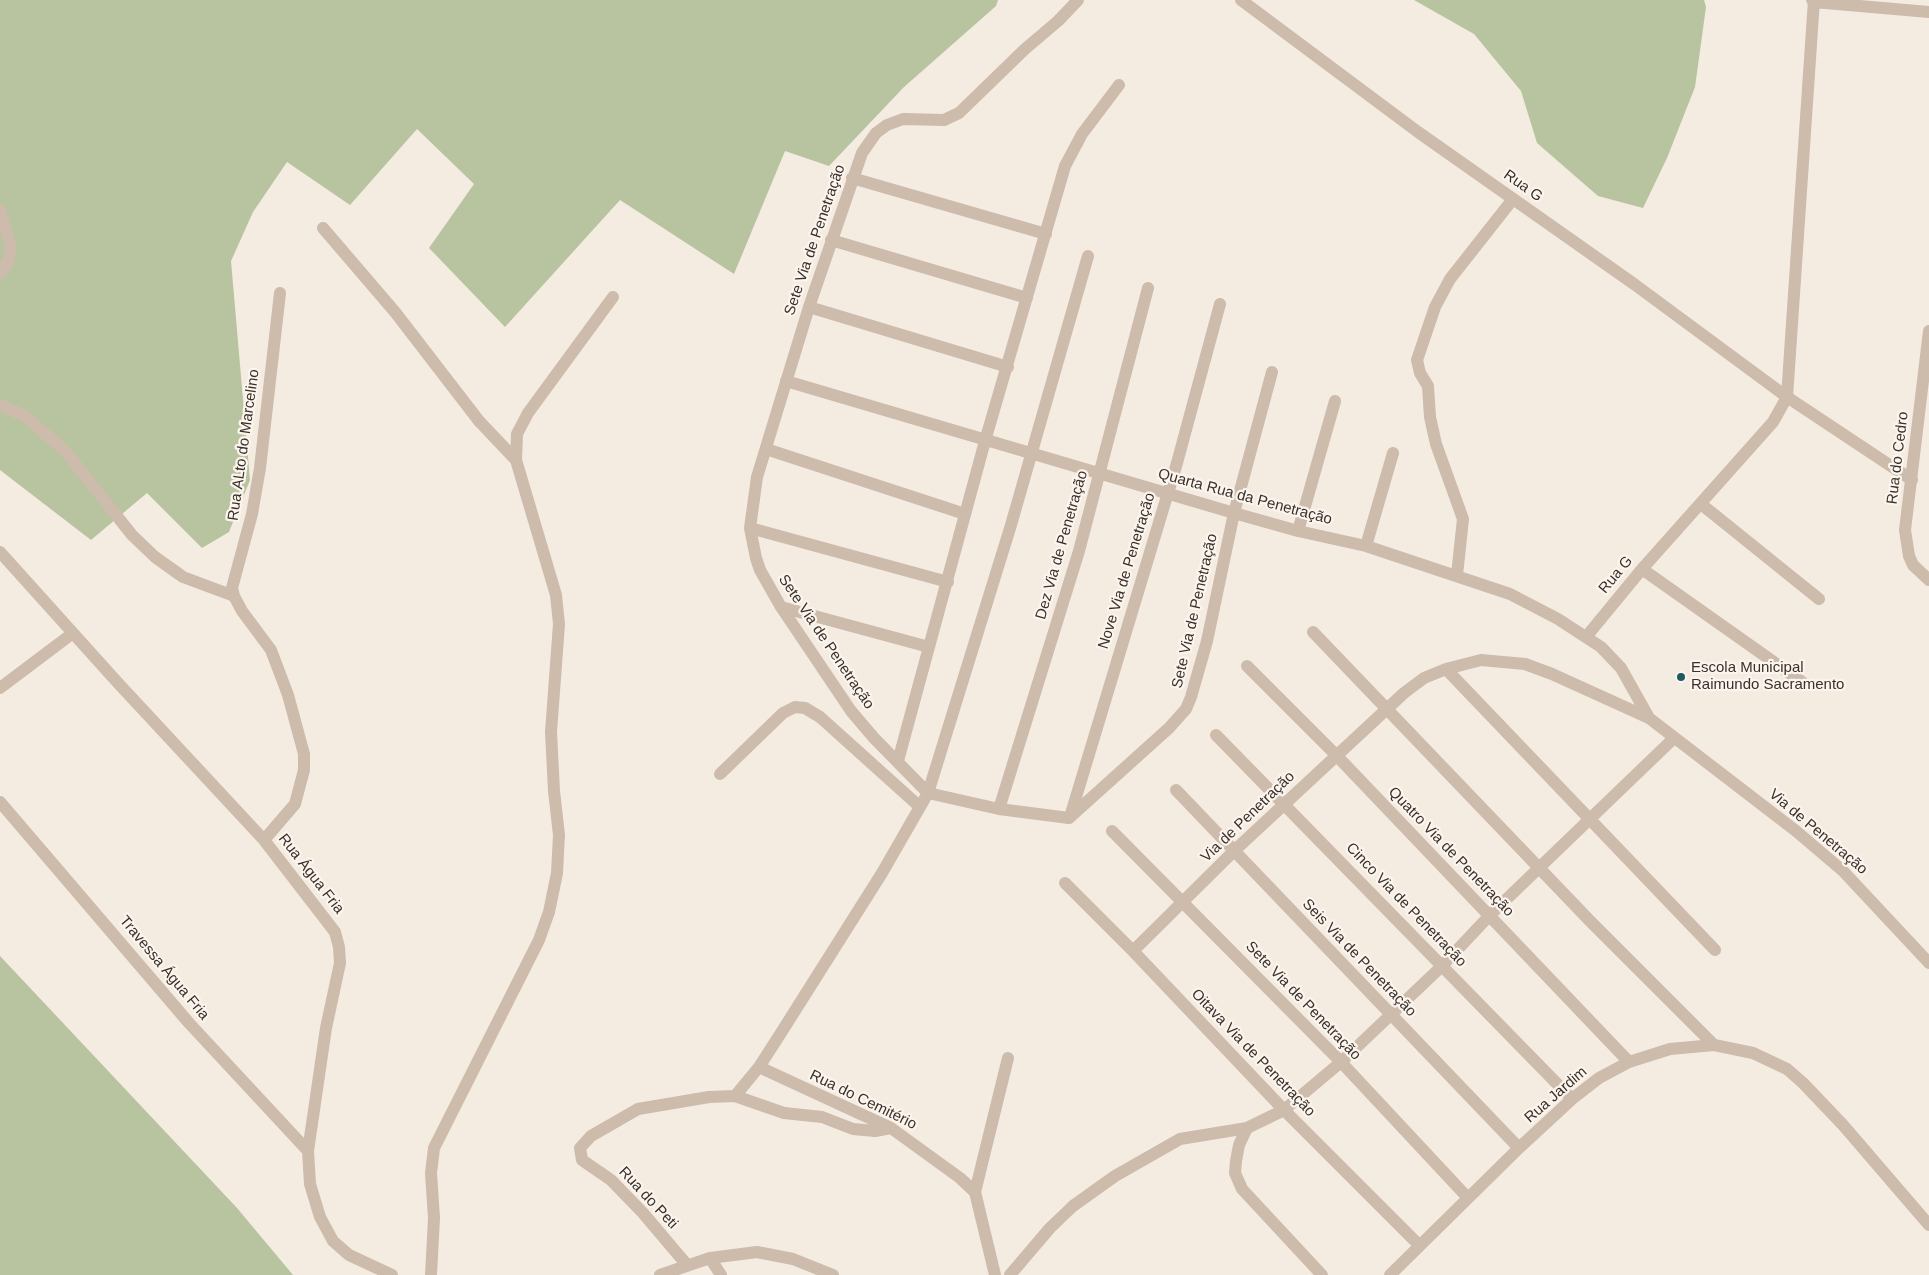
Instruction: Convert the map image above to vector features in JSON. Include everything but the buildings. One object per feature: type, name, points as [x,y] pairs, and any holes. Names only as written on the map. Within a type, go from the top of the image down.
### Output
[{"type":"street","name":"Sete Via de Penetração","points":[[928,793],[850,711],[781,608],[756,558],[750,528],[756,477],[809,307],[862,153],[876,134],[887,125],[903,119],[944,120],[959,113],[1078,0]]},
{"type":"street","name":"Rua G","points":[[1241,0],[1410,126],[1787,397],[1912,480]]},
{"type":"street","points":[[1813,1],[1929,12]]},
{"type":"street","name":"Rua G","points":[[1586,637],[1642,569],[1702,504],[1773,422],[1787,397],[1813,1]]},
{"type":"street","points":[[898,761],[985,441],[1068,156],[1118,85]]},
{"type":"street","points":[[852,178],[1046,234]]},
{"type":"street","points":[[1457,576],[1463,519],[1438,452],[1430,417],[1428,386],[1420,373],[1416,360],[1435,307],[1450,279],[1513,199]]},
{"type":"street","points":[[0,210],[10,248],[8,262],[0,274]]},
{"type":"street","points":[[323,228],[395,312],[479,421],[516,460]]},
{"type":"street","points":[[832,240],[1027,298]]},
{"type":"street","points":[[891,1128],[863,1131],[822,1116],[784,1113],[735,1096],[759,1067],[882,873],[928,793],[1032,453],[1088,256]]},
{"type":"street","name":"Dez Via de Penetração","points":[[999,809],[1079,551],[1148,288]]},
{"type":"street","name":"Rua ALto do Marcelino","points":[[234,596],[233,582],[249,528],[260,468],[280,293]]},
{"type":"street","points":[[431,1275],[434,1218],[431,1173],[434,1148],[539,940],[549,912],[557,873],[558,835],[551,732],[552,695],[558,648],[558,614],[556,595],[516,460],[516,444],[521,424],[613,297]]},
{"type":"street","name":"Nove Via de Penetração","points":[[1069,818],[1167,493],[1220,304]]},
{"type":"street","points":[[809,307],[1008,367]]},
{"type":"street","name":"Rua do Cedro","points":[[1929,331],[1905,530],[1907,548],[1913,565],[1929,580]]},
{"type":"street","name":"Sete Via de Penetração","points":[[1069,818],[1145,750],[1186,709],[1199,675],[1234,513],[1272,372]]},
{"type":"street","name":"Quarta Rua da Penetração","points":[[786,381],[1234,513],[1298,531],[1366,546],[1510,594],[1601,647],[1621,668],[1648,718]]},
{"type":"street","points":[[1298,531],[1334,402]]},
{"type":"street","points":[[0,405],[25,416],[66,452],[132,535],[155,558],[183,577],[234,596],[242,611],[272,650],[288,695],[304,754],[304,770],[295,804],[264,840]]},
{"type":"street","points":[[766,449],[965,514]]},
{"type":"street","points":[[1366,546],[1393,453]]},
{"type":"street","points":[[1702,504],[1820,599]]},
{"type":"street","points":[[750,528],[948,582]]},
{"type":"street","name":"Rua Água Fria","points":[[0,552],[264,840],[335,932],[339,947],[340,963],[336,991],[326,1028],[308,1151],[310,1184],[320,1217],[334,1241],[349,1255],[392,1275]]},
{"type":"street","points":[[1642,569],[1802,682]]},
{"type":"street","points":[[781,608],[929,647]]},
{"type":"street","points":[[1313,632],[1541,867],[1590,921],[1714,1045]]},
{"type":"street","points":[[0,688],[73,633]]},
{"type":"street","name":"Via de Penetração","points":[[1133,950],[1386,707],[1424,678],[1446,669],[1481,660],[1525,664],[1552,674],[1648,718],[1673,739],[1796,831],[1843,871],[1929,963]]},
{"type":"street","name":"Quatro Via de Penetração","points":[[1247,666],[1336,755],[1629,1062]]},
{"type":"street","points":[[1446,669],[1715,950]]},
{"type":"street","points":[[720,774],[783,713],[794,707],[804,708],[820,717],[920,807]]},
{"type":"street","name":"Cinco Via de Penetração","points":[[1216,735],[1572,1099]]},
{"type":"street","points":[[1010,1275],[1050,1228],[1073,1206],[1115,1176],[1180,1139],[1247,1128],[1284,1110],[1341,1062],[1442,966],[1490,915],[1673,739]]},
{"type":"street","name":"Seis Via de Penetração","points":[[1176,790],[1519,1148]]},
{"type":"street","points":[[928,793],[999,809],[1069,818]]},
{"type":"street","name":"Travessa Água Fria","points":[[0,802],[189,1024],[308,1151]]},
{"type":"street","name":"Sete Via de Penetração","points":[[1112,831],[1341,1062],[1468,1198]]},
{"type":"street","name":"Oitava Via de Penetração","points":[[1065,883],[1133,950],[1284,1110],[1419,1245]]},
{"type":"street","name":"Rua Jardim","points":[[1390,1275],[1519,1148],[1572,1099],[1599,1078],[1629,1062],[1670,1049],[1714,1045],[1753,1053],[1788,1069],[1843,1125],[1929,1225]]},
{"type":"street","points":[[995,1275],[975,1192],[1008,1058]]},
{"type":"street","name":"Rua do Cemitério","points":[[759,1067],[891,1128],[960,1178],[975,1192]]},
{"type":"street","name":"Rua do Peti","points":[[687,1265],[643,1213],[611,1180],[582,1160],[579,1150],[584,1143],[623,1116],[638,1109],[709,1097],[735,1096]]},
{"type":"street","points":[[1247,1128],[1239,1145],[1236,1161],[1236,1174],[1242,1189],[1322,1275]]},
{"type":"street","points":[[660,1275],[710,1258],[745,1252],[774,1253],[833,1275]]},
{"type":"street","points":[[710,1258],[721,1275]]},
{"type":"green space","points":[[0,0],[998,0],[996,6],[904,87],[829,166],[785,151],[734,274],[620,200],[505,327],[429,248],[474,184],[417,129],[350,205],[287,162],[253,212],[231,261],[250,480],[229,532],[202,548],[147,493],[91,540],[0,470]]},
{"type":"green space","points":[[1414,0],[1704,0],[1706,7],[1695,87],[1667,158],[1643,208],[1598,196],[1537,143],[1521,91],[1474,34]]},
{"type":"green space","points":[[0,956],[237,1208],[293,1275],[0,1275]]},
{"type":"place","name":"Escola Municipal Raimundo Sacramento","points":[[1681,677]]}]
